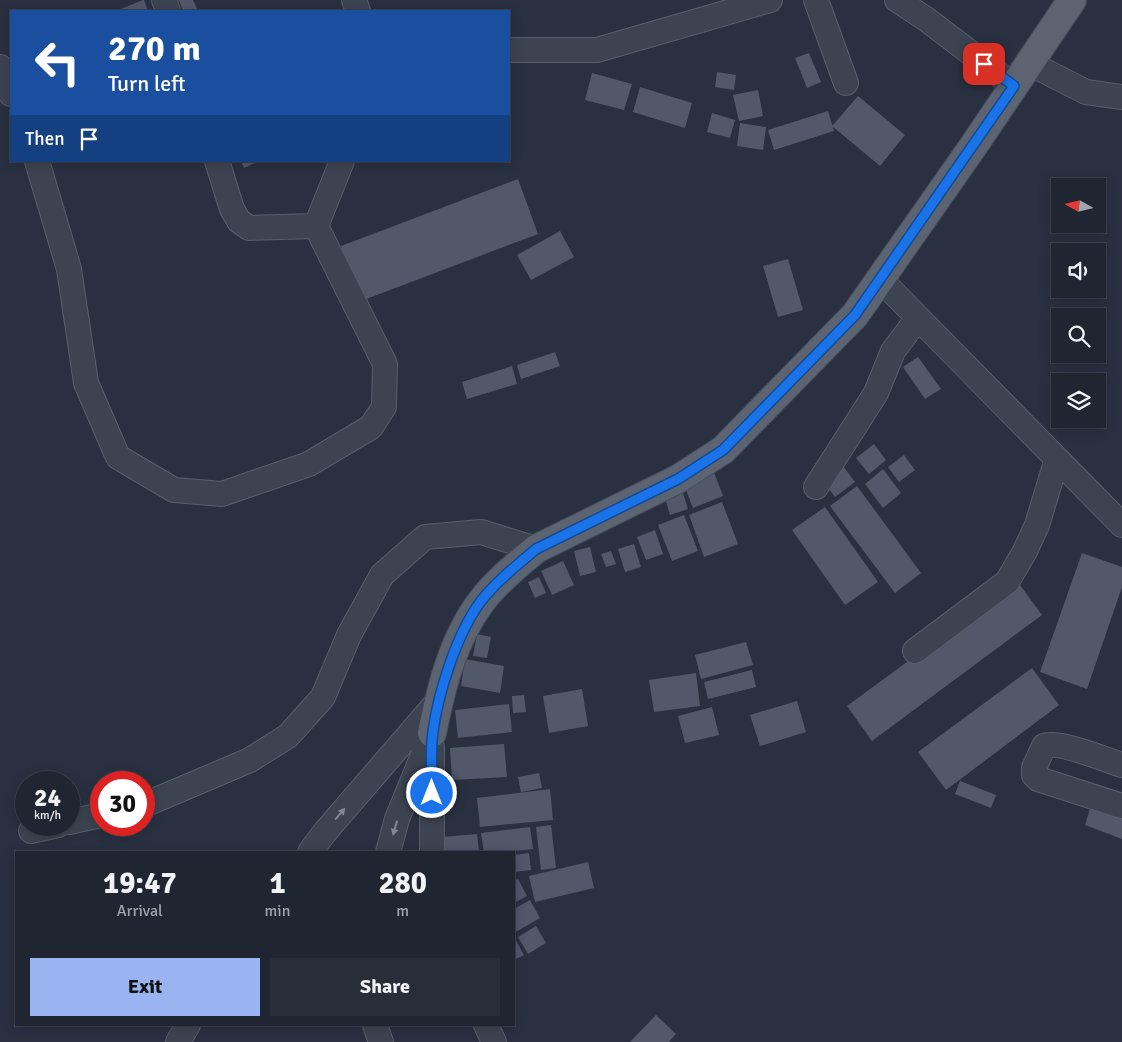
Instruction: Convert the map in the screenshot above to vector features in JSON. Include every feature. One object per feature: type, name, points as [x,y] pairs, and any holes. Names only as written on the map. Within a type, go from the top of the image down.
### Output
[{"type":"main road","points":[[432,733],[439,700],[460,635],[481,602],[516,565],[536,549],[678,479],[723,450],[855,315],[1072,0]]},
{"type":"street","points":[[510,50],[597,50],[701,9],[770,0]]},
{"type":"street","points":[[816,0],[846,83]]},
{"type":"street","points":[[897,0],[926,19],[1014,86]]},
{"type":"street","points":[[1029,63],[1086,92],[1122,97]]},
{"type":"street","points":[[0,66],[10,91]]},
{"type":"street","points":[[37,162],[69,269],[86,383],[118,457],[174,490],[222,494],[309,464],[371,428],[384,407],[385,364],[316,226],[342,162]]},
{"type":"street","points":[[217,162],[232,209],[239,221],[249,228],[316,226]]},
{"type":"street","points":[[880,279],[1122,525]]},
{"type":"street","points":[[816,487],[876,393],[893,351],[918,318]]},
{"type":"street","points":[[915,651],[1007,582],[1037,525],[1057,459]]},
{"type":"street","points":[[155,800],[250,760],[288,736],[323,697],[349,635],[382,575],[425,537],[481,532],[536,549]]},
{"type":"street","points":[[311,851],[439,700]]},
{"type":"street","points":[[388,851],[397,820],[432,733]]},
{"type":"street","points":[[432,733],[432,851]]},
{"type":"street","points":[[1122,766],[1065,746],[1048,744],[1044,746],[1034,768],[1034,775],[1038,779],[1122,806]]},
{"type":"street","points":[[178,1042],[187,1026]]},
{"type":"street","points":[[375,1026],[381,1042]]},
{"type":"street","points":[[486,1026],[494,1042]]},
{"type":"building","points":[[143,0],[148,10],[118,10]]},
{"type":"building","points":[[179,0],[193,0],[198,10],[183,10]]},
{"type":"building","points":[[809,53],[821,82],[807,88],[795,58]]},
{"type":"building","points":[[717,72],[736,75],[734,90],[715,87]]},
{"type":"building","points":[[592,73],[632,84],[624,110],[585,100]]},
{"type":"building","points":[[640,87],[692,103],[685,128],[633,112]]},
{"type":"building","points":[[758,90],[763,116],[739,121],[733,95]]},
{"type":"building","points":[[858,96],[905,135],[880,166],[832,126]]},
{"type":"building","points":[[828,111],[834,131],[774,150],[768,130]]},
{"type":"building","points":[[712,113],[735,120],[730,138],[707,132]]},
{"type":"building","points":[[740,123],[766,127],[763,150],[737,146]]},
{"type":"building","points":[[241,162],[257,162],[244,168]]},
{"type":"building","points":[[518,179],[538,234],[361,301],[341,246]]},
{"type":"building","points":[[560,231],[574,257],[531,280],[517,255]]},
{"type":"building","points":[[788,259],[803,310],[778,317],[763,266]]},
{"type":"building","points":[[555,352],[560,366],[521,379],[517,365]]},
{"type":"building","points":[[918,357],[941,389],[925,399],[903,367]]},
{"type":"building","points":[[512,366],[517,384],[467,399],[462,382]]},
{"type":"building","points":[[874,444],[886,460],[869,474],[856,458]]},
{"type":"building","points":[[904,455],[915,470],[899,482],[888,467]]},
{"type":"building","points":[[843,466],[855,482],[835,497],[823,481]]},
{"type":"building","points":[[883,469],[901,493],[883,508],[865,484]]},
{"type":"building","points":[[714,472],[723,496],[693,508],[684,485]]},
{"type":"building","points":[[857,486],[921,573],[895,593],[830,506]]},
{"type":"building","points":[[683,493],[688,509],[670,515],[665,498]]},
{"type":"building","points":[[722,502],[738,544],[704,557],[689,515]]},
{"type":"building","points":[[825,507],[878,582],[845,605],[792,530]]},
{"type":"building","points":[[684,515],[698,551],[672,561],[658,525]]},
{"type":"building","points":[[655,530],[663,554],[646,560],[637,537]]},
{"type":"building","points":[[634,544],[641,567],[625,572],[618,549]]},
{"type":"building","points":[[590,547],[596,572],[580,576],[574,551]]},
{"type":"building","points":[[611,551],[616,564],[606,567],[601,554]]},
{"type":"building","points":[[1082,553],[1122,567],[1122,587],[1087,689],[1040,672]]},
{"type":"building","points":[[563,561],[574,585],[552,595],[541,571]]},
{"type":"building","points":[[539,577],[546,593],[535,598],[528,582]]},
{"type":"building","points":[[1017,581],[1042,615],[872,741],[847,706]]},
{"type":"building","points":[[477,634],[491,637],[487,658],[473,656]]},
{"type":"building","points":[[746,642],[753,665],[701,679],[695,655]]},
{"type":"building","points":[[465,659],[504,666],[500,693],[461,686]]},
{"type":"building","points":[[1032,668],[1059,705],[946,790],[918,752]]},
{"type":"building","points":[[752,670],[756,687],[708,699],[704,682]]},
{"type":"building","points":[[696,673],[700,706],[654,712],[649,680]]},
{"type":"building","points":[[582,689],[588,726],[549,733],[543,696]]},
{"type":"building","points":[[524,695],[526,712],[513,713],[512,696]]},
{"type":"building","points":[[797,701],[806,732],[760,746],[750,715]]},
{"type":"building","points":[[509,704],[512,732],[458,738],[455,710]]},
{"type":"building","points":[[712,707],[719,735],[685,743],[678,716]]},
{"type":"building","points":[[504,744],[507,777],[452,780],[450,748]]},
{"type":"building","points":[[539,773],[542,788],[521,792],[518,777]]},
{"type":"building","points":[[960,781],[996,795],[991,808],[955,794]]},
{"type":"building","points":[[550,789],[553,820],[480,827],[477,798]]},
{"type":"building","points":[[1091,806],[1122,817],[1122,839],[1085,825]]},
{"type":"building","points":[[551,825],[556,868],[541,870],[536,827]]},
{"type":"building","points":[[530,827],[533,849],[484,851],[481,833]]},
{"type":"building","points":[[477,834],[479,851],[443,851],[441,837]]},
{"type":"building","points":[[529,853],[531,870],[515,872],[515,855]]},
{"type":"building","points":[[588,862],[594,888],[535,902],[529,876]]},
{"type":"building","points":[[518,879],[527,896],[515,902],[515,880]]},
{"type":"building","points":[[530,900],[540,918],[515,932],[515,908]]},
{"type":"building","points":[[536,926],[546,943],[528,954],[518,937]]},
{"type":"building","points":[[515,939],[524,955],[515,960]]},
{"type":"building","points":[[656,1015],[676,1034],[669,1042],[630,1042]]},
{"type":"route","points":[[432,793],[432,733],[439,700],[460,635],[481,602],[516,565],[536,549],[678,479],[723,450],[855,315],[1014,86],[984,64]]}]
